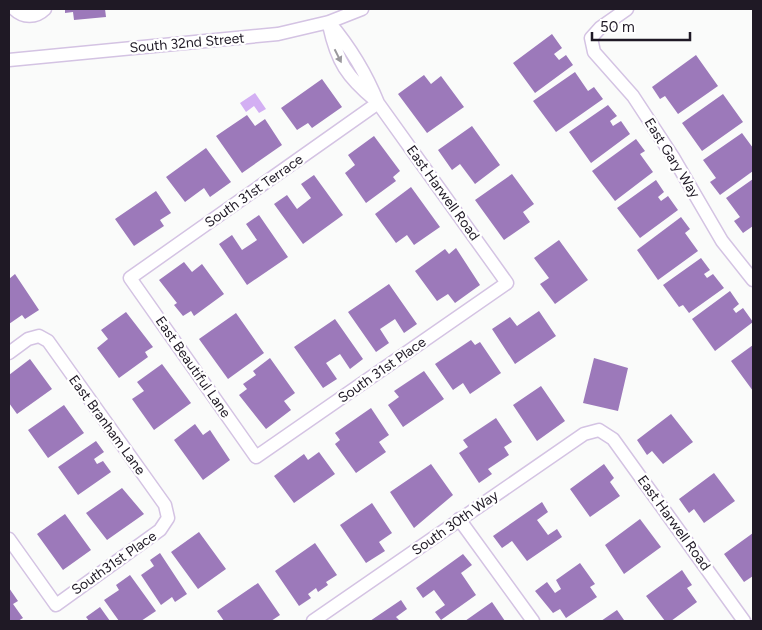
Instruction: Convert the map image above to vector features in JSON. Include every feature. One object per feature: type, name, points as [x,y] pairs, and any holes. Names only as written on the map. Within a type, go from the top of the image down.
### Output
[{"type":"street","points":[[14,9],[28,16],[35,15],[45,9]]},
{"type":"street","name":"South 32nd Street","points":[[9,60],[278,34],[329,22],[362,9]]},
{"type":"street","name":"East Gary Way","points":[[627,9],[600,28],[591,38],[594,52],[633,96],[673,157],[722,241],[753,280]]},
{"type":"street","name":"East Harwell Road","points":[[329,22],[368,78],[378,103]]},
{"type":"street","name":"East Harwell Road","points":[[329,22],[336,54],[350,75],[358,86],[378,103],[508,283]]},
{"type":"street","points":[[350,75],[361,67]]},
{"type":"street","name":"South 31st Terrace","points":[[130,278],[378,103]]},
{"type":"street","name":"East Beautiful Lane","points":[[130,278],[256,456]]},
{"type":"street","name":"South 31st Place","points":[[256,456],[508,283]]},
{"type":"street","name":"East Branham Lane","points":[[9,352],[28,340],[39,336],[48,342],[165,505],[168,518]]},
{"type":"street","name":"East Harwell Road","points":[[599,430],[612,439],[744,621]]},
{"type":"street","name":"South 30th Way","points":[[318,620],[584,434],[599,430]]},
{"type":"street","name":"South31st Place","points":[[9,539],[56,605],[160,530],[168,518]]},
{"type":"street","points":[[459,520],[533,621]]},
{"type":"shaded area","points":[[255,93],[266,109],[259,113],[254,106],[246,112],[240,103]]},
{"type":"building","points":[[65,9],[105,9],[106,17],[74,20],[73,12],[65,13]]},
{"type":"building","points":[[552,34],[562,48],[554,54],[559,60],[566,55],[573,65],[535,93],[513,63]]},
{"type":"building","points":[[696,55],[718,86],[678,114],[665,96],[660,99],[652,87]]},
{"type":"building","points":[[575,72],[588,91],[594,87],[603,99],[556,132],[533,101]]},
{"type":"building","points":[[424,75],[431,84],[441,76],[464,107],[427,133],[398,94]]},
{"type":"building","points":[[322,79],[342,107],[312,128],[308,123],[297,130],[281,108]]},
{"type":"building","points":[[723,94],[743,122],[702,151],[682,123]]},
{"type":"building","points":[[608,105],[617,116],[610,121],[613,126],[621,121],[630,134],[591,163],[569,132]]},
{"type":"building","points":[[247,115],[255,126],[265,119],[282,145],[242,173],[216,136]]},
{"type":"building","points":[[472,126],[500,165],[475,184],[460,164],[452,170],[438,150]]},
{"type":"building","points":[[742,133],[753,148],[753,171],[720,195],[710,182],[716,178],[703,160]]},
{"type":"building","points":[[374,136],[400,171],[393,177],[396,181],[366,203],[345,173],[355,165],[348,155]]},
{"type":"building","points":[[636,139],[645,151],[640,154],[653,172],[615,201],[592,171]]},
{"type":"building","points":[[206,148],[231,182],[210,197],[204,188],[185,202],[166,177]]},
{"type":"building","points":[[512,174],[534,204],[523,212],[530,222],[504,240],[475,200]]},
{"type":"building","points":[[314,175],[343,215],[303,244],[274,204],[287,195],[297,209],[311,198],[301,184]]},
{"type":"building","points":[[753,179],[753,226],[743,233],[734,221],[740,217],[726,198]]},
{"type":"building","points":[[656,180],[664,192],[658,197],[661,201],[668,196],[678,210],[640,238],[617,208]]},
{"type":"building","points":[[411,187],[440,227],[414,245],[407,235],[396,243],[375,214]]},
{"type":"building","points":[[156,191],[171,213],[160,220],[164,226],[134,246],[115,219]]},
{"type":"building","points":[[259,215],[288,257],[247,285],[219,244],[232,235],[242,250],[257,240],[246,224]]},
{"type":"building","points":[[681,217],[690,229],[685,233],[698,251],[658,280],[637,250]]},
{"type":"building","points":[[559,240],[588,280],[555,304],[540,284],[549,278],[534,258]]},
{"type":"building","points":[[456,248],[480,285],[455,303],[448,294],[437,301],[415,271],[445,249],[449,254]]},
{"type":"building","points":[[701,258],[710,270],[704,274],[707,278],[713,274],[724,288],[689,313],[683,305],[679,307],[663,285]]},
{"type":"building","points":[[184,262],[192,272],[202,264],[224,294],[194,316],[191,311],[183,316],[174,305],[177,303],[159,280]]},
{"type":"building","points":[[15,274],[39,310],[25,319],[22,315],[9,324],[9,279]]},
{"type":"building","points":[[389,284],[417,324],[404,333],[395,319],[380,329],[389,343],[376,352],[348,312]]},
{"type":"building","points":[[730,291],[739,304],[733,309],[736,313],[743,308],[753,322],[715,351],[692,319]]},
{"type":"building","points":[[539,311],[556,336],[515,364],[492,329],[510,317],[517,326]]},
{"type":"building","points":[[126,312],[153,347],[145,352],[148,357],[119,378],[97,348],[108,339],[101,330]]},
{"type":"building","points":[[236,313],[264,353],[228,379],[199,339]]},
{"type":"building","points":[[335,319],[363,359],[350,369],[340,354],[326,363],[337,379],[323,388],[294,347]]},
{"type":"building","points":[[471,340],[475,345],[480,342],[501,373],[470,394],[463,383],[453,390],[435,364]]},
{"type":"building","points":[[753,345],[753,391],[731,361]]},
{"type":"building","points":[[270,358],[295,393],[284,401],[291,410],[266,429],[239,395],[247,389],[243,384],[256,375],[253,371]]},
{"type":"building","points":[[594,358],[628,368],[618,411],[583,403]]},
{"type":"building","points":[[30,359],[52,389],[17,414],[9,403],[9,375]]},
{"type":"building","points":[[162,364],[191,403],[154,430],[132,399],[144,391],[137,382]]},
{"type":"building","points":[[424,371],[444,399],[403,427],[388,405],[399,397],[394,391]]},
{"type":"building","points":[[541,386],[565,421],[537,441],[513,405]]},
{"type":"building","points":[[64,405],[84,433],[48,458],[28,430]]},
{"type":"building","points":[[371,408],[389,435],[379,442],[386,452],[356,473],[335,444],[340,440],[335,433]]},
{"type":"building","points":[[671,414],[693,442],[663,464],[652,451],[647,455],[637,440]]},
{"type":"building","points":[[496,418],[512,442],[504,447],[509,455],[488,469],[492,474],[479,483],[459,453],[468,447],[463,440]]},
{"type":"building","points":[[195,424],[203,435],[210,430],[230,460],[203,480],[174,440]]},
{"type":"building","points":[[96,441],[104,452],[94,459],[97,464],[103,461],[111,472],[78,495],[58,467]]},
{"type":"building","points":[[319,452],[335,474],[294,503],[274,476],[304,454],[308,460]]},
{"type":"building","points":[[431,464],[453,495],[414,528],[390,492]]},
{"type":"building","points":[[604,464],[614,478],[610,482],[620,496],[590,517],[570,489]]},
{"type":"building","points":[[714,473],[735,501],[704,523],[694,509],[689,513],[679,499]]},
{"type":"building","points":[[122,488],[144,514],[107,540],[86,513]]},
{"type":"building","points":[[542,502],[548,512],[537,520],[548,535],[557,529],[562,537],[527,561],[512,541],[502,548],[493,536]]},
{"type":"building","points":[[372,503],[392,533],[379,542],[385,551],[366,563],[340,525]]},
{"type":"building","points":[[65,514],[91,550],[63,570],[37,534]]},
{"type":"building","points":[[640,519],[661,547],[624,574],[605,545]]},
{"type":"building","points":[[199,532],[226,569],[198,589],[171,552]]},
{"type":"building","points":[[753,533],[753,576],[744,582],[724,554]]},
{"type":"building","points":[[315,543],[337,575],[326,582],[328,585],[318,592],[316,588],[308,594],[311,598],[299,606],[275,571]]},
{"type":"building","points":[[160,553],[187,594],[175,602],[172,597],[161,605],[141,575],[154,566],[150,560]]},
{"type":"building","points":[[463,554],[472,565],[461,573],[476,595],[441,620],[435,612],[445,605],[434,590],[423,598],[416,588]]},
{"type":"building","points":[[580,563],[595,584],[590,587],[597,597],[566,618],[560,609],[553,613],[535,591],[547,582],[555,593],[561,589],[556,580]]},
{"type":"building","points":[[682,570],[692,585],[687,588],[697,602],[671,621],[665,621],[646,596]]},
{"type":"building","points":[[130,575],[156,611],[141,621],[119,621],[104,600],[119,590],[116,585]]},
{"type":"building","points":[[258,583],[280,615],[271,621],[224,621],[217,611]]},
{"type":"building","points":[[9,588],[18,601],[13,604],[23,618],[18,621],[9,621]]},
{"type":"building","points":[[401,600],[407,609],[396,617],[400,621],[370,621]]},
{"type":"building","points":[[492,602],[505,621],[465,621]]},
{"type":"building","points":[[100,607],[110,621],[89,621],[86,617]]},
{"type":"building","points":[[617,610],[624,620],[601,621]]}]
